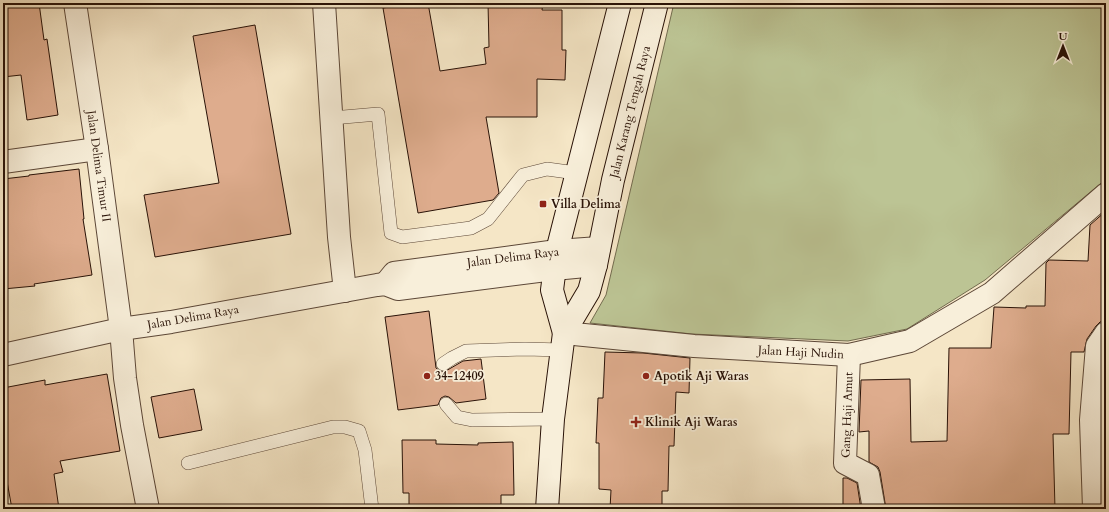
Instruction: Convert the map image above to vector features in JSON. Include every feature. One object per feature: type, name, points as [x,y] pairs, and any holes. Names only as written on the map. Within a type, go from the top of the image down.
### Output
[{"type":"street","name":"Jalan Delima Timur II","points":[[75,3],[97,149],[121,329],[125,378],[132,425],[148,509]]},
{"type":"street","points":[[324,3],[339,238],[367,287]]},
{"type":"street","name":"Jalan Karang Tengah Raya","points":[[547,509],[553,419],[563,341],[552,290],[556,260],[576,173],[620,3]]},
{"type":"street","name":"Jalan Karang Tengah Raya","points":[[563,341],[589,291],[598,257],[613,180],[657,3]]},
{"type":"street","points":[[3,162],[97,149]]},
{"type":"street","name":"Jalan Haji Nudin","points":[[563,341],[694,346],[849,355],[910,342],[992,293],[1106,194]]},
{"type":"street","name":"Jalan Delima Raya","points":[[3,355],[121,329],[171,322],[367,287],[398,288],[556,260],[598,257]]},
{"type":"street","points":[[1094,509],[1091,420],[1097,346],[1106,333]]},
{"type":"street","name":"Gang Haji Amut","points":[[849,355],[844,463],[868,476],[874,509]]},
{"type":"lane","points":[[332,118],[378,114],[391,233],[402,238],[471,228],[488,220],[523,175],[547,169],[576,173]]},
{"type":"lane","points":[[443,364],[466,351],[525,349],[563,341]]},
{"type":"lane","points":[[446,404],[457,417],[472,420],[553,419]]},
{"type":"lane","points":[[188,463],[333,427],[345,427],[359,431],[365,450],[372,509]]},
{"type":"green space","points":[[674,3],[1106,3],[1106,179],[985,280],[907,329],[848,341],[692,334],[590,323],[606,295]]},
{"type":"building","points":[[3,3],[39,3],[44,40],[47,39],[58,115],[27,120],[21,75],[3,77]]},
{"type":"building","points":[[414,3],[428,3],[440,71],[486,64],[484,48],[489,47],[488,3],[543,3],[542,10],[562,10],[562,50],[566,50],[565,80],[537,79],[537,117],[486,117],[499,193],[493,200],[418,213],[383,8]]},
{"type":"building","points":[[255,25],[291,234],[155,257],[144,195],[219,183],[193,36]]},
{"type":"building","points":[[79,169],[83,219],[92,275],[34,284],[35,286],[3,289],[3,179]]},
{"type":"building","points":[[1106,211],[1105,321],[1100,322],[1096,326],[1087,339],[1084,352],[1071,352],[1069,434],[1053,434],[1055,509],[886,509],[880,472],[878,467],[869,462],[869,431],[859,432],[861,380],[910,379],[911,442],[947,441],[949,348],[991,348],[994,307],[1026,308],[1026,306],[1045,306],[1046,263],[1049,260],[1088,261],[1090,225]]},
{"type":"building","points":[[429,311],[436,368],[444,372],[463,361],[481,359],[486,399],[456,403],[449,397],[445,396],[441,398],[438,405],[398,410],[385,317]]},
{"type":"building","points":[[605,352],[643,353],[690,358],[689,393],[676,392],[674,446],[669,446],[668,491],[662,491],[662,509],[610,509],[611,490],[599,489],[599,443],[596,443],[598,398],[603,398]]},
{"type":"building","points":[[107,374],[120,451],[60,461],[63,472],[54,474],[59,509],[12,509],[3,459],[3,388],[45,380],[45,385]]},
{"type":"building","points":[[194,389],[202,430],[159,438],[151,397]]},
{"type":"building","points":[[402,440],[436,440],[436,444],[478,445],[478,443],[513,442],[514,495],[501,495],[501,509],[409,509],[409,493],[403,493]]},
{"type":"building","points":[[843,478],[847,478],[857,483],[861,509],[843,509]]},
{"type":"place","name":"Villa Delima","points":[[543,204]]},
{"type":"place","name":"34-12409","points":[[427,376]]},
{"type":"place","name":"Apotik Aji Waras","points":[[646,376]]},
{"type":"place","name":"Klinik Aji Waras","points":[[636,422]]}]
